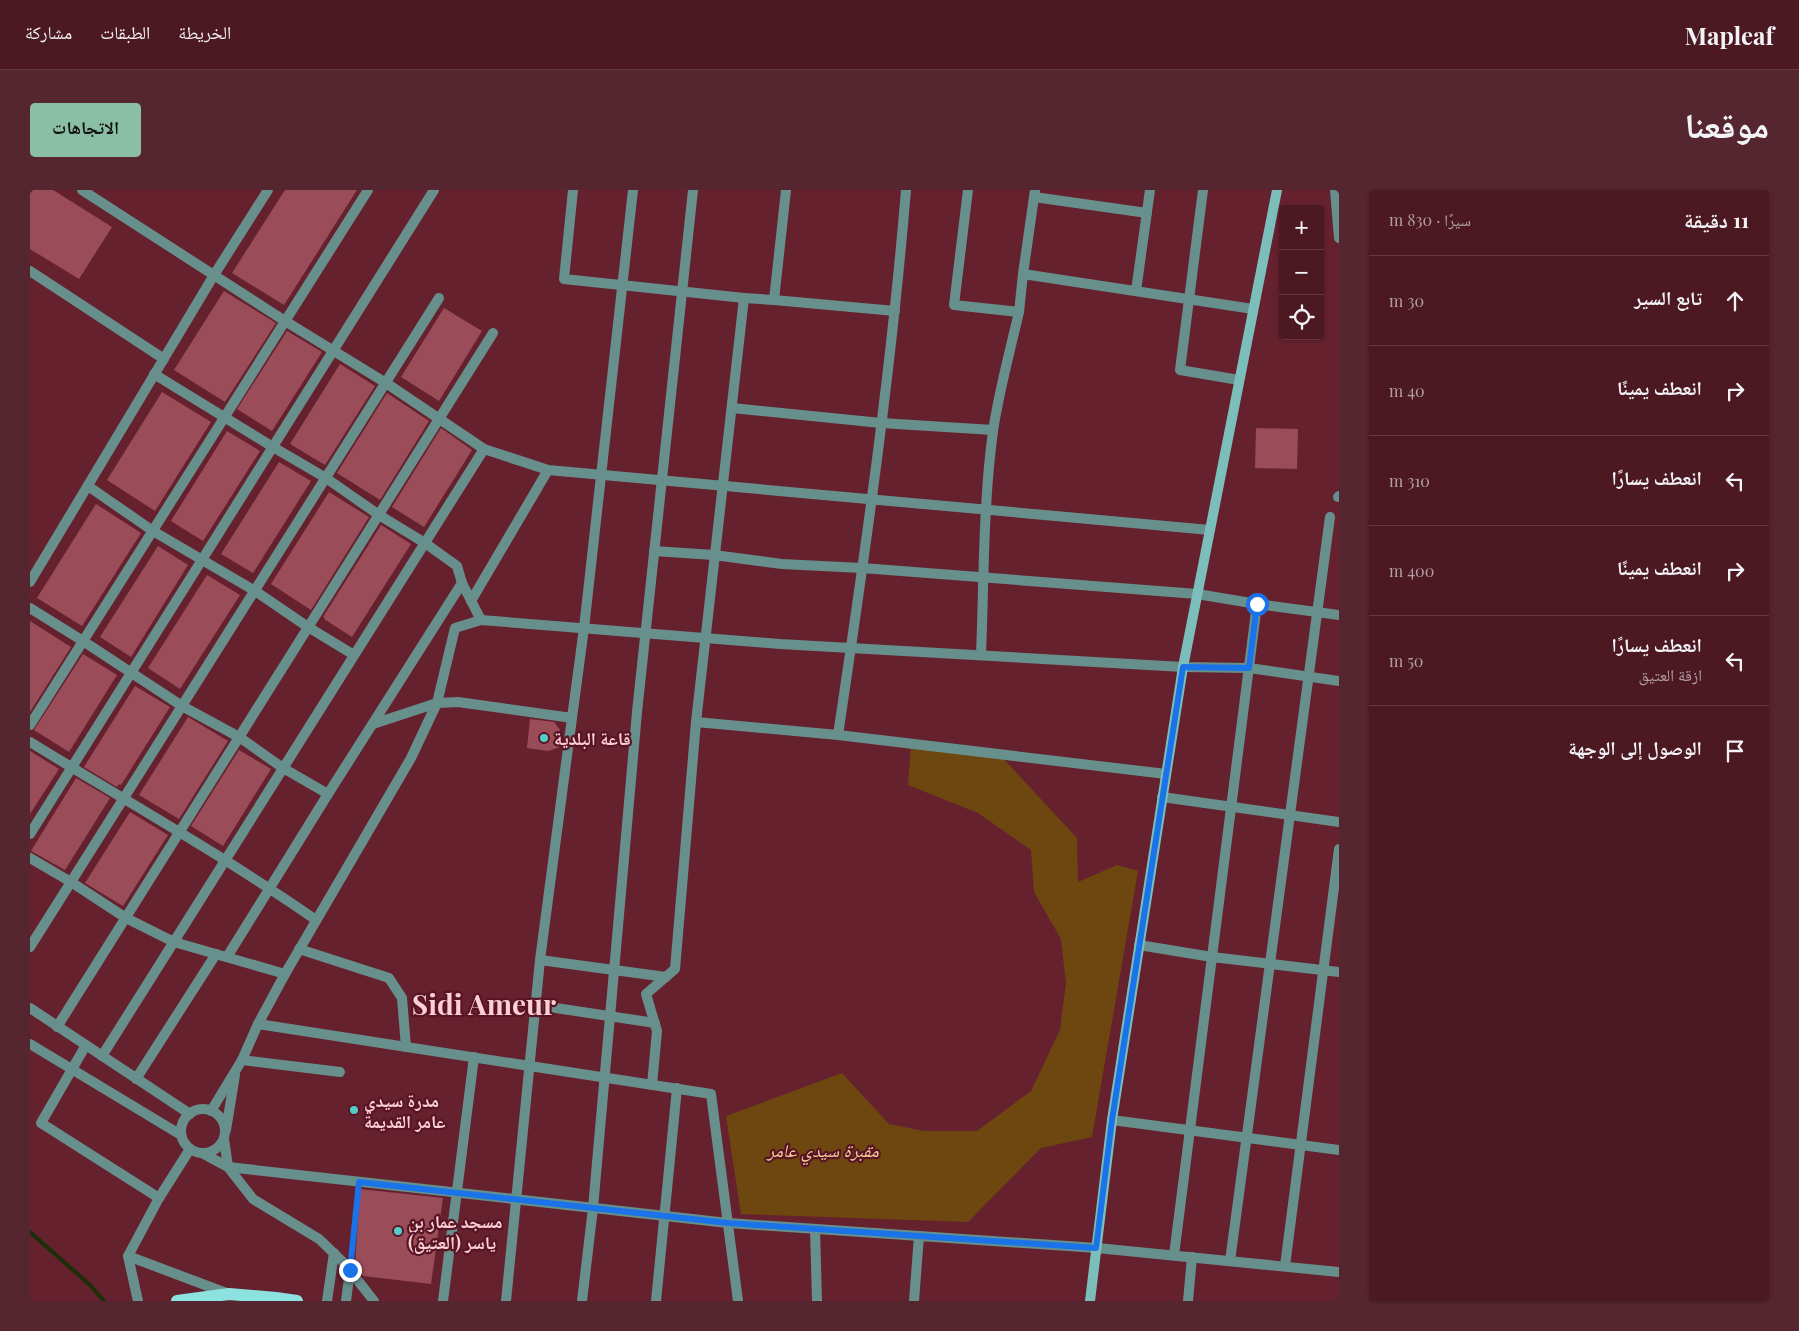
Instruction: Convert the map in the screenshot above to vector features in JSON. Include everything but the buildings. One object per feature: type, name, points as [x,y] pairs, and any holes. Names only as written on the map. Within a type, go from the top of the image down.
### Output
[{"type":"main road","points":[[1090,1301],[1112,1120],[1183,667],[1277,190]]},
{"type":"main road","points":[[177,1301],[230,1294],[297,1301]]},
{"type":"street","points":[[82,190],[334,351],[386,382],[484,449],[548,470],[1210,530]]},
{"type":"street","points":[[30,582],[214,275],[268,190]]},
{"type":"street","points":[[30,725],[368,190]]},
{"type":"street","points":[[30,834],[434,190]]},
{"type":"street","points":[[573,190],[564,279],[744,298],[895,311]]},
{"type":"street","points":[[506,1301],[540,960],[584,628],[633,190]]},
{"type":"street","points":[[585,1301],[646,633],[693,190]]},
{"type":"street","points":[[774,300],[786,190]]},
{"type":"street","points":[[838,735],[862,568],[895,311],[906,190]]},
{"type":"street","points":[[968,190],[954,305],[1019,312]]},
{"type":"street","points":[[1136,291],[1150,190]]},
{"type":"street","points":[[1203,190],[1180,370],[1239,380]]},
{"type":"street","points":[[1334,190],[1339,238]]},
{"type":"street","points":[[981,655],[986,510],[994,430],[1008,356],[1019,312],[1035,194],[1147,213]]},
{"type":"street","points":[[30,271],[164,359]]},
{"type":"street","points":[[1023,274],[1253,309]]},
{"type":"street","points":[[30,947],[439,298]]},
{"type":"street","points":[[652,1085],[657,1031],[646,994],[675,969],[696,722],[744,298]]},
{"type":"street","points":[[57,1027],[493,333]]},
{"type":"street","points":[[154,374],[326,478],[457,566],[462,583],[481,620]]},
{"type":"street","points":[[732,408],[881,423],[994,430]]},
{"type":"street","points":[[102,1056],[484,449]]},
{"type":"street","points":[[471,601],[548,470]]},
{"type":"street","points":[[88,486],[153,531],[255,591],[354,655]]},
{"type":"street","points":[[1230,1261],[1330,517]]},
{"type":"street","points":[[654,551],[714,555],[782,564],[862,568],[1197,594],[1339,615]]},
{"type":"street","points":[[227,957],[462,583]]},
{"type":"street","points":[[1174,1256],[1257,604]]},
{"type":"street","points":[[30,608],[182,706],[239,737],[283,768],[328,794]]},
{"type":"street","points":[[211,1110],[242,1060],[284,974],[411,758],[437,702],[455,628],[481,620],[851,648],[1183,667],[1249,668],[1339,681]]},
{"type":"street","points":[[373,724],[437,702],[458,702],[572,718]]},
{"type":"street","points":[[696,722],[838,735],[1166,774]]},
{"type":"street","points":[[30,742],[270,888],[316,920]]},
{"type":"street","points":[[1162,797],[1339,822]]},
{"type":"street","points":[[1285,1266],[1339,849]]},
{"type":"street","points":[[30,858],[126,918],[174,942],[284,974]]},
{"type":"street","points":[[1139,945],[1212,957],[1339,972]]},
{"type":"street","points":[[299,949],[389,978],[402,998],[406,1047]]},
{"type":"street","points":[[136,1079],[216,954]]},
{"type":"street","points":[[540,960],[666,977]]},
{"type":"street","points":[[536,1005],[655,1023]]},
{"type":"street","points":[[30,1008],[190,1114]]},
{"type":"street","points":[[258,1024],[711,1094],[738,1301]]},
{"type":"street","points":[[30,1044],[181,1135]]},
{"type":"street","points":[[86,1045],[42,1123],[159,1198]]},
{"type":"street","points":[[443,1301],[474,1057]]},
{"type":"street","points":[[242,1060],[340,1072]]},
{"type":"street","points":[[204,1154],[213,1152],[220,1146],[225,1135],[236,1070]]},
{"type":"street","points":[[656,1301],[677,1088]]},
{"type":"street","points":[[374,1301],[350,1270],[319,1239],[253,1199],[228,1167],[224,1122],[218,1115],[211,1110],[196,1110],[184,1120],[181,1135],[184,1143],[197,1153],[204,1154],[228,1167],[728,1223],[1096,1248],[1285,1266],[1339,1269]]},
{"type":"street","points":[[1112,1120],[1339,1150]]},
{"type":"street","points":[[138,1301],[128,1256],[159,1198],[190,1149]]},
{"type":"street","points":[[815,1229],[817,1301]]},
{"type":"street","points":[[914,1301],[919,1236]]},
{"type":"street","points":[[327,1301],[334,1253]]},
{"type":"street","points":[[128,1256],[230,1294]]},
{"type":"street","points":[[1188,1301],[1192,1257]]},
{"type":"street","points":[[346,1301],[350,1270]]},
{"type":"path","points":[[350,1270],[359,1182]]},
{"type":"green space","name":"مقبرة سيدي عامر","points":[[911,746],[1000,755],[1077,838],[1078,882],[1117,865],[1138,871],[1092,1137],[1041,1148],[968,1222],[741,1214],[726,1116],[842,1073],[889,1124],[924,1131],[977,1131],[1031,1091],[1060,1030],[1066,983],[1061,939],[1034,892],[1031,850],[978,813],[908,785]]},
{"type":"waterway","points":[[30,1232],[90,1285],[104,1301]]},
{"type":"place","name":"قاعة البلدية","points":[[544,738]]},
{"type":"place","name":"مدرة سيدي عامر القديمة","points":[[354,1110]]},
{"type":"place","name":"مسجد عمار بن ياسر (العتيق)","points":[[398,1231]]},
{"type":"district","name":"Sidi Ameur","points":[[484,1003]]},
{"type":"route","points":[[350,1270],[359,1182],[728,1223],[1096,1248],[1112,1120],[1183,667],[1249,668],[1257,604]]}]
